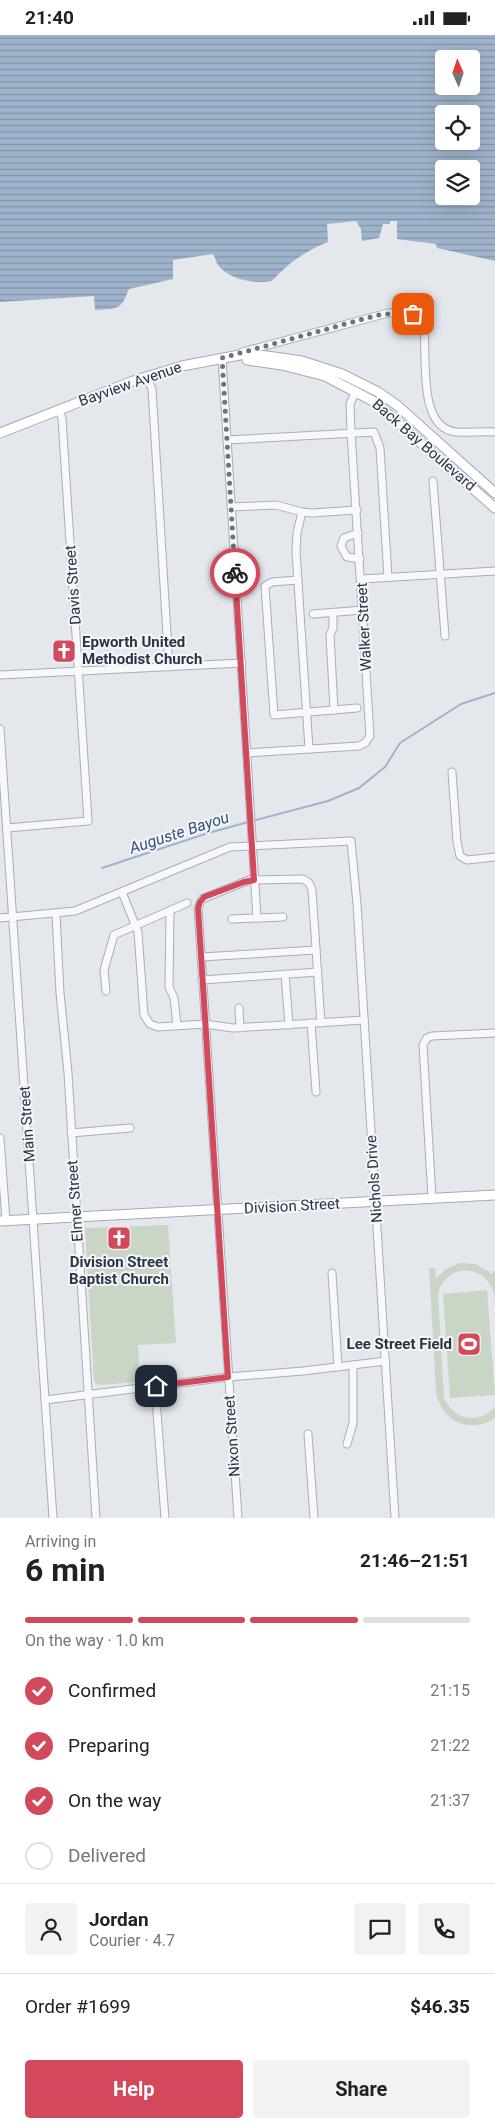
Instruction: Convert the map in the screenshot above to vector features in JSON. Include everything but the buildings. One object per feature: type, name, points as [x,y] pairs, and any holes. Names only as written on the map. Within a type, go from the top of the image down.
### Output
[{"type":"main road","name":"Back Bay Boulevard","points":[[222,358],[245,354],[302,361],[342,373],[361,382],[398,407],[495,493]]},
{"type":"main road","name":"Bayview Avenue","points":[[0,433],[146,376],[222,358]]},
{"type":"main road","name":"Back Bay Boulevard","points":[[222,358],[303,369],[325,376],[356,391],[391,415],[495,507]]},
{"type":"main road","name":"Division Street","points":[[3,1221],[495,1195]]},
{"type":"street","name":"Bayview Avenue","points":[[222,358],[388,313],[405,312],[413,314],[421,321],[424,331],[428,403],[434,419],[443,428],[456,432],[495,432]]},
{"type":"street","points":[[222,358],[257,918]]},
{"type":"street","points":[[146,376],[150,383],[153,398],[170,667]]},
{"type":"street","name":"Walker Street","points":[[247,753],[359,746],[365,743],[370,736],[362,579],[351,432],[350,404],[356,391]]},
{"type":"street","name":"Davis Street","points":[[7,828],[88,821],[62,418],[59,409]]},
{"type":"street","points":[[227,441],[374,432],[379,443],[388,577]]},
{"type":"street","points":[[433,481],[445,636]]},
{"type":"street","points":[[231,507],[276,505],[302,512],[357,510]]},
{"type":"street","points":[[302,512],[296,543],[310,749]]},
{"type":"street","points":[[358,533],[344,538],[341,547],[347,557],[360,559]]},
{"type":"street","points":[[362,579],[495,571]]},
{"type":"street","points":[[298,581],[272,582],[265,586],[264,590],[274,715],[357,708]]},
{"type":"street","points":[[313,614],[363,611]]},
{"type":"street","points":[[333,613],[333,628],[330,635],[334,710]]},
{"type":"street","points":[[0,675],[242,663]]},
{"type":"street","name":"Main Street","points":[[0,729],[11,917],[28,1124],[53,1518]]},
{"type":"street","points":[[452,772],[458,852],[463,859],[474,860],[494,857],[495,866]]},
{"type":"street","name":"Nichols Drive","points":[[252,845],[351,841],[386,1361],[394,1518]]},
{"type":"street","points":[[0,917],[76,911],[224,849],[252,845]]},
{"type":"street","points":[[254,880],[303,879],[309,883],[312,890],[321,1023]]},
{"type":"street","name":"Nixon Street","points":[[238,1518],[198,908],[204,897],[254,880]]},
{"type":"street","points":[[122,892],[139,937],[144,1015],[150,1024],[158,1027],[205,1024],[240,1028],[364,1020]]},
{"type":"street","points":[[106,991],[104,970],[112,939],[116,933],[187,903]]},
{"type":"street","points":[[170,911],[169,987],[174,998],[177,1025]]},
{"type":"street","name":"Elmer Street","points":[[56,914],[96,1518]]},
{"type":"street","points":[[232,919],[283,917]]},
{"type":"street","points":[[201,957],[316,950]]},
{"type":"street","points":[[202,980],[318,972]]},
{"type":"street","points":[[285,974],[289,1025]]},
{"type":"street","points":[[239,1008],[240,1028]]},
{"type":"street","points":[[311,1023],[316,1092]]},
{"type":"street","points":[[432,1199],[424,1041],[432,1036],[495,1033]]},
{"type":"street","points":[[71,1133],[130,1128]]},
{"type":"street","points":[[0,1138],[3,1221]]},
{"type":"street","points":[[332,1273],[338,1367]]},
{"type":"street","points":[[45,1399],[228,1377],[256,1376],[386,1361]]},
{"type":"street","points":[[348,1444],[353,1423],[353,1365]]},
{"type":"street","points":[[156,1386],[165,1518]]},
{"type":"street","points":[[308,1434],[314,1518]]},
{"type":"green space","points":[[168,1225],[176,1343],[138,1345],[140,1382],[98,1385],[94,1381],[85,1228]]},
{"type":"green space","points":[[459,1263],[476,1264],[492,1274],[495,1271],[495,1301],[487,1280],[479,1274],[469,1271],[460,1271],[451,1275],[443,1282],[438,1293],[444,1398],[454,1411],[467,1417],[482,1416],[489,1413],[495,1407],[495,1418],[476,1425],[467,1425],[450,1417],[444,1411],[436,1392],[429,1268],[435,1268],[436,1278],[446,1269]]},
{"type":"green space","name":"Lee Street Field","points":[[487,1290],[495,1395],[450,1398],[443,1294]]},
{"type":"water","points":[[0,35],[495,35],[495,261],[437,248],[436,244],[397,239],[397,221],[383,224],[379,238],[362,241],[361,229],[356,221],[327,224],[328,242],[298,258],[272,281],[258,282],[235,277],[218,265],[213,254],[173,260],[173,279],[129,289],[121,305],[118,307],[95,310],[94,296],[0,302]]},
{"type":"waterway","name":"Auguste Bayou","points":[[252,821],[328,801],[359,788],[385,767],[400,743],[461,704],[495,693]]},
{"type":"waterway","name":"Auguste Bayou","points":[[102,868],[248,822]]},
{"type":"way so far","points":[[235,573],[222,358],[378,315],[405,312],[413,314]]},
{"type":"place","name":"Epworth United Methodist Church","points":[[64,651]]},
{"type":"place","name":"Division Street Baptist Church","points":[[119,1238]]},
{"type":"place","name":"Lee Street Field","points":[[469,1344]]},
{"type":"route","points":[[156,1386],[228,1377],[198,905],[204,897],[254,880],[235,573]]}]
